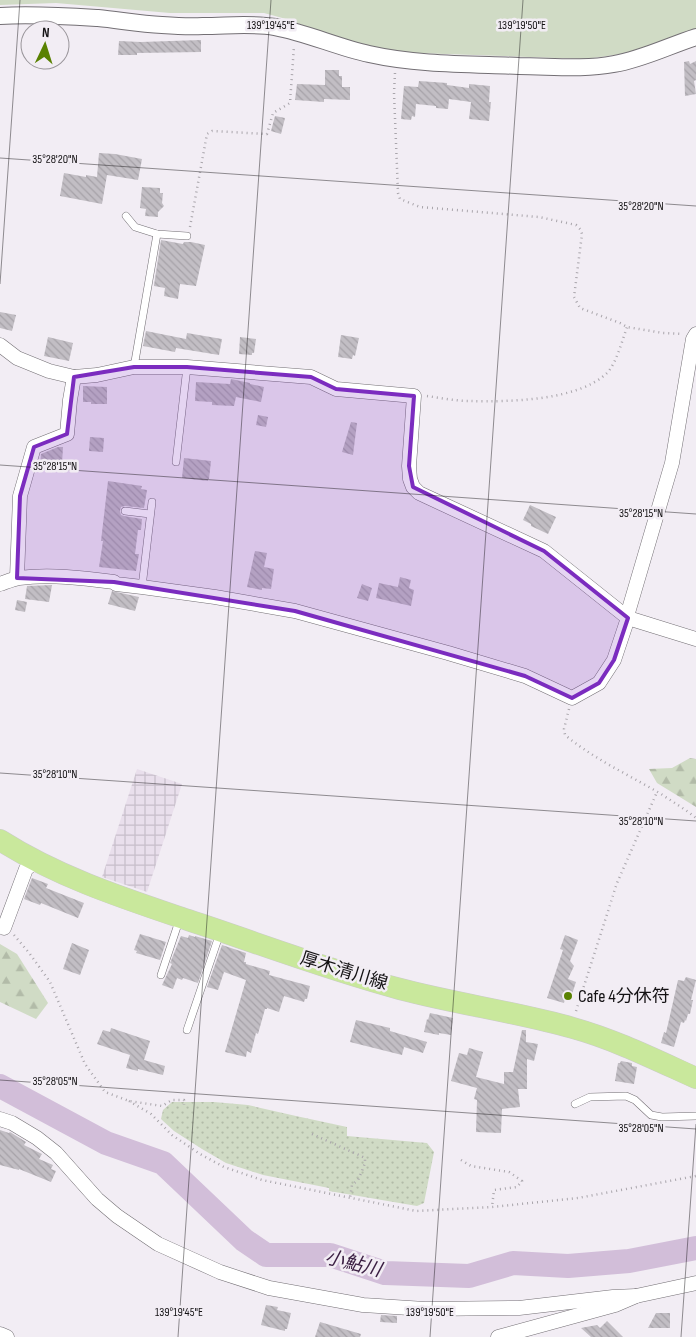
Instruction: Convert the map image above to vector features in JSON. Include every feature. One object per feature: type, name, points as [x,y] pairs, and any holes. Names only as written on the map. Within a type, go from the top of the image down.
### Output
[{"type":"main road","name":"厚木清川線","points":[[0,840],[63,874],[96,888],[180,917],[355,976],[432,997],[572,1028],[605,1038],[696,1078]]},
{"type":"street","points":[[0,16],[41,15],[99,18],[162,25],[258,25],[274,27],[338,46],[397,59],[472,64],[604,65],[636,59],[696,37]]},
{"type":"street","points":[[0,584],[17,578],[46,577],[94,580],[296,610],[525,676],[572,698],[599,683],[614,660],[672,463],[693,339],[696,334]]},
{"type":"street","points":[[0,345],[18,358],[74,377],[97,375],[134,367],[187,367],[311,377],[336,389],[414,396],[409,466],[410,479],[419,493],[544,551],[627,617],[696,639]]},
{"type":"street","points":[[17,578],[20,496],[34,447],[67,434],[74,377]]},
{"type":"street","points":[[4,928],[26,869],[36,861]]},
{"type":"street","points":[[0,1119],[12,1123],[37,1138],[56,1153],[116,1216],[158,1244],[220,1272],[269,1288],[363,1306],[425,1309],[519,1308],[636,1296],[696,1283]]},
{"type":"street","points":[[512,1334],[615,1305],[636,1296]]},
{"type":"street","points":[[512,1334],[519,1308]]},
{"type":"street","points":[[0,1334],[7,1337]]},
{"type":"lane","points":[[126,216],[135,227],[157,234],[187,236]]},
{"type":"lane","points":[[134,367],[157,234]]},
{"type":"lane","points":[[176,462],[187,367]]},
{"type":"lane","points":[[142,586],[152,502]]},
{"type":"lane","points":[[125,511],[150,514]]},
{"type":"lane","points":[[161,975],[180,917]]},
{"type":"lane","points":[[187,1030],[221,931]]},
{"type":"lane","points":[[575,1104],[590,1097],[626,1096],[635,1100],[650,1115],[662,1117],[696,1116]]},
{"type":"path","points":[[187,236],[190,229],[206,134],[212,131],[267,134],[273,112],[290,103],[294,32]]},
{"type":"path","points":[[397,59],[394,93],[398,194],[400,199],[420,207],[539,217],[576,225],[582,230],[574,297],[580,308],[627,327],[663,333],[696,334]]},
{"type":"path","points":[[414,396],[468,401],[520,400],[556,395],[589,386],[608,372],[618,354],[627,327]]},
{"type":"path","points":[[572,698],[564,729],[565,735],[594,757],[657,792],[687,810],[696,818]]},
{"type":"path","points":[[572,1028],[617,884],[657,792]]},
{"type":"path","points":[[4,928],[10,930],[50,982],[85,1064],[105,1092],[129,1101],[151,1114],[172,1135],[200,1154],[224,1167],[262,1180],[416,1211],[492,1207],[578,1198],[696,1176]]},
{"type":"path","points":[[163,1106],[172,1100],[184,1100],[184,1105]]},
{"type":"path","points":[[129,1101],[169,1108]]},
{"type":"path","points":[[312,1134],[365,1158],[365,1163],[358,1180],[352,1185],[350,1198]]},
{"type":"path","points":[[461,1160],[471,1166],[509,1172],[522,1181],[517,1187],[494,1190],[492,1207]]},
{"type":"highlighted area","points":[[134,367],[187,367],[311,377],[336,389],[414,396],[409,466],[413,487],[544,551],[628,618],[614,660],[599,683],[572,698],[525,676],[295,611],[114,582],[17,578],[20,496],[34,447],[67,434],[74,377]]},
{"type":"shaded area","points":[[137,769],[182,784],[147,892],[102,877]]},
{"type":"green space","points":[[0,0],[696,0],[696,29],[643,48],[614,55],[584,59],[416,53],[383,49],[340,39],[264,13],[170,13],[56,3],[0,5]]},
{"type":"green space","points":[[690,758],[696,759],[696,807],[657,783],[649,769],[672,768]]},
{"type":"green space","points":[[0,944],[17,954],[48,1003],[36,1019],[0,1002]]},
{"type":"green space","points":[[172,1102],[214,1102],[248,1105],[347,1127],[347,1136],[427,1143],[434,1152],[424,1203],[417,1206],[329,1191],[329,1188],[263,1175],[226,1163],[174,1131],[161,1119],[163,1110]]},
{"type":"building","points":[[201,40],[201,52],[118,55],[119,41]]},
{"type":"building","points":[[689,61],[690,64],[696,61],[696,80],[694,81],[696,94],[685,96],[684,62]]},
{"type":"building","points":[[325,70],[339,70],[339,76],[342,76],[342,87],[350,87],[350,100],[324,99],[324,102],[295,100],[297,84],[325,85]]},
{"type":"building","points":[[419,81],[447,83],[447,85],[469,88],[469,84],[490,86],[489,121],[469,119],[471,102],[449,99],[448,109],[416,104],[415,117],[412,116],[411,120],[401,119],[404,86],[418,87]]},
{"type":"building","points":[[275,116],[285,118],[281,134],[271,131]]},
{"type":"building","points":[[99,153],[142,159],[138,180],[107,175],[102,204],[60,196],[64,173],[97,177]]},
{"type":"building","points":[[142,187],[160,188],[160,193],[163,193],[162,203],[164,206],[158,212],[158,217],[145,216],[146,209],[140,208]]},
{"type":"building","points":[[161,240],[205,245],[196,286],[180,284],[178,299],[164,296],[165,288],[154,286]]},
{"type":"building","points":[[0,312],[16,315],[12,331],[0,328]]},
{"type":"building","points":[[146,331],[186,339],[187,333],[222,339],[219,355],[176,348],[175,352],[143,346]]},
{"type":"building","points":[[341,335],[359,338],[355,356],[353,355],[352,359],[338,357]]},
{"type":"building","points":[[48,337],[73,343],[69,361],[44,356]]},
{"type":"building","points":[[240,337],[256,339],[252,355],[239,354]]},
{"type":"building","points":[[231,379],[264,387],[261,402],[236,397],[234,406],[212,405],[212,402],[195,401],[196,382],[230,384]]},
{"type":"building","points":[[83,386],[107,387],[107,404],[83,402]]},
{"type":"building","points":[[258,415],[268,417],[266,427],[256,425]]},
{"type":"building","points":[[351,422],[357,423],[353,455],[342,452]]},
{"type":"building","points":[[90,437],[104,438],[103,452],[89,451]]},
{"type":"building","points":[[58,447],[63,447],[60,468],[40,466],[41,454]]},
{"type":"building","points":[[184,458],[211,461],[208,481],[182,478]]},
{"type":"building","points":[[108,481],[142,486],[141,489],[147,490],[144,508],[125,506],[121,507],[120,511],[121,515],[142,519],[141,530],[138,530],[135,554],[139,554],[136,571],[99,567]]},
{"type":"building","points":[[530,505],[556,517],[548,534],[523,520]]},
{"type":"building","points":[[255,551],[267,553],[264,567],[274,569],[271,589],[262,588],[262,590],[247,587]]},
{"type":"building","points":[[400,577],[411,580],[409,588],[414,590],[411,606],[376,598],[379,583],[398,587]]},
{"type":"building","points":[[362,584],[372,588],[368,601],[357,598]]},
{"type":"building","points":[[52,585],[49,602],[25,599],[27,586]]},
{"type":"building","points":[[112,591],[139,597],[135,611],[108,604]]},
{"type":"building","points":[[17,600],[27,602],[25,612],[15,610]]},
{"type":"building","points":[[32,878],[48,884],[46,888],[84,903],[78,918],[41,903],[40,905],[24,899]]},
{"type":"building","points":[[140,934],[166,942],[160,960],[136,953],[137,951],[134,950]]},
{"type":"building","points":[[189,935],[212,941],[198,983],[177,978],[173,989],[162,985],[172,964],[170,963],[181,936],[188,938]]},
{"type":"building","points":[[565,935],[578,940],[570,961],[574,966],[568,979],[576,982],[570,1000],[565,999],[564,1003],[547,998],[563,950],[560,949]]},
{"type":"building","points":[[72,943],[89,950],[80,975],[63,969]]},
{"type":"building","points":[[222,945],[246,953],[244,962],[246,964],[270,971],[269,975],[310,986],[307,999],[304,1002],[284,996],[279,1012],[265,1009],[251,1053],[247,1051],[246,1057],[225,1052],[246,980],[224,972],[218,990],[207,987]]},
{"type":"building","points":[[686,977],[696,980],[691,1000],[693,1000],[690,1014],[688,1014],[684,1023],[681,1022],[674,1047],[661,1043],[664,1032],[666,1033],[678,980],[684,981]]},
{"type":"building","points":[[430,1013],[453,1018],[451,1035],[424,1032]]},
{"type":"building","points":[[356,1020],[390,1028],[390,1031],[427,1042],[423,1053],[404,1047],[402,1055],[350,1042]]},
{"type":"building","points":[[111,1028],[150,1041],[144,1060],[165,1066],[163,1075],[126,1068],[130,1055],[97,1044],[103,1030],[110,1032]]},
{"type":"building","points":[[522,1030],[526,1030],[526,1042],[538,1044],[534,1061],[527,1059],[527,1089],[518,1089],[520,1107],[502,1109],[501,1133],[476,1132],[477,1100],[474,1099],[477,1088],[451,1081],[459,1053],[467,1055],[469,1048],[483,1052],[476,1077],[504,1084],[504,1072],[513,1072]]},
{"type":"building","points":[[621,1061],[632,1063],[632,1066],[637,1067],[634,1084],[615,1081],[618,1063]]},
{"type":"building","points":[[0,1130],[10,1132],[26,1142],[24,1145],[42,1154],[39,1159],[53,1165],[51,1169],[56,1171],[51,1182],[19,1169],[0,1165]]},
{"type":"building","points":[[266,1305],[278,1307],[277,1310],[291,1313],[285,1331],[261,1325]]},
{"type":"building","points":[[656,1313],[670,1313],[670,1328],[648,1328]]},
{"type":"building","points":[[381,1315],[397,1316],[397,1323],[380,1322]]},
{"type":"building","points":[[607,1321],[623,1337],[591,1337],[581,1328],[597,1325],[600,1328]]},
{"type":"building","points":[[320,1322],[361,1334],[360,1337],[315,1337]]},
{"type":"waterway","name":"小鮎川","points":[[0,1086],[106,1143],[163,1163],[244,1240],[266,1255],[330,1255],[385,1273],[469,1276],[513,1263],[568,1266],[629,1261],[696,1248]]},
{"type":"place","name":"Cafe 4分休符","points":[[568,996]]}]
